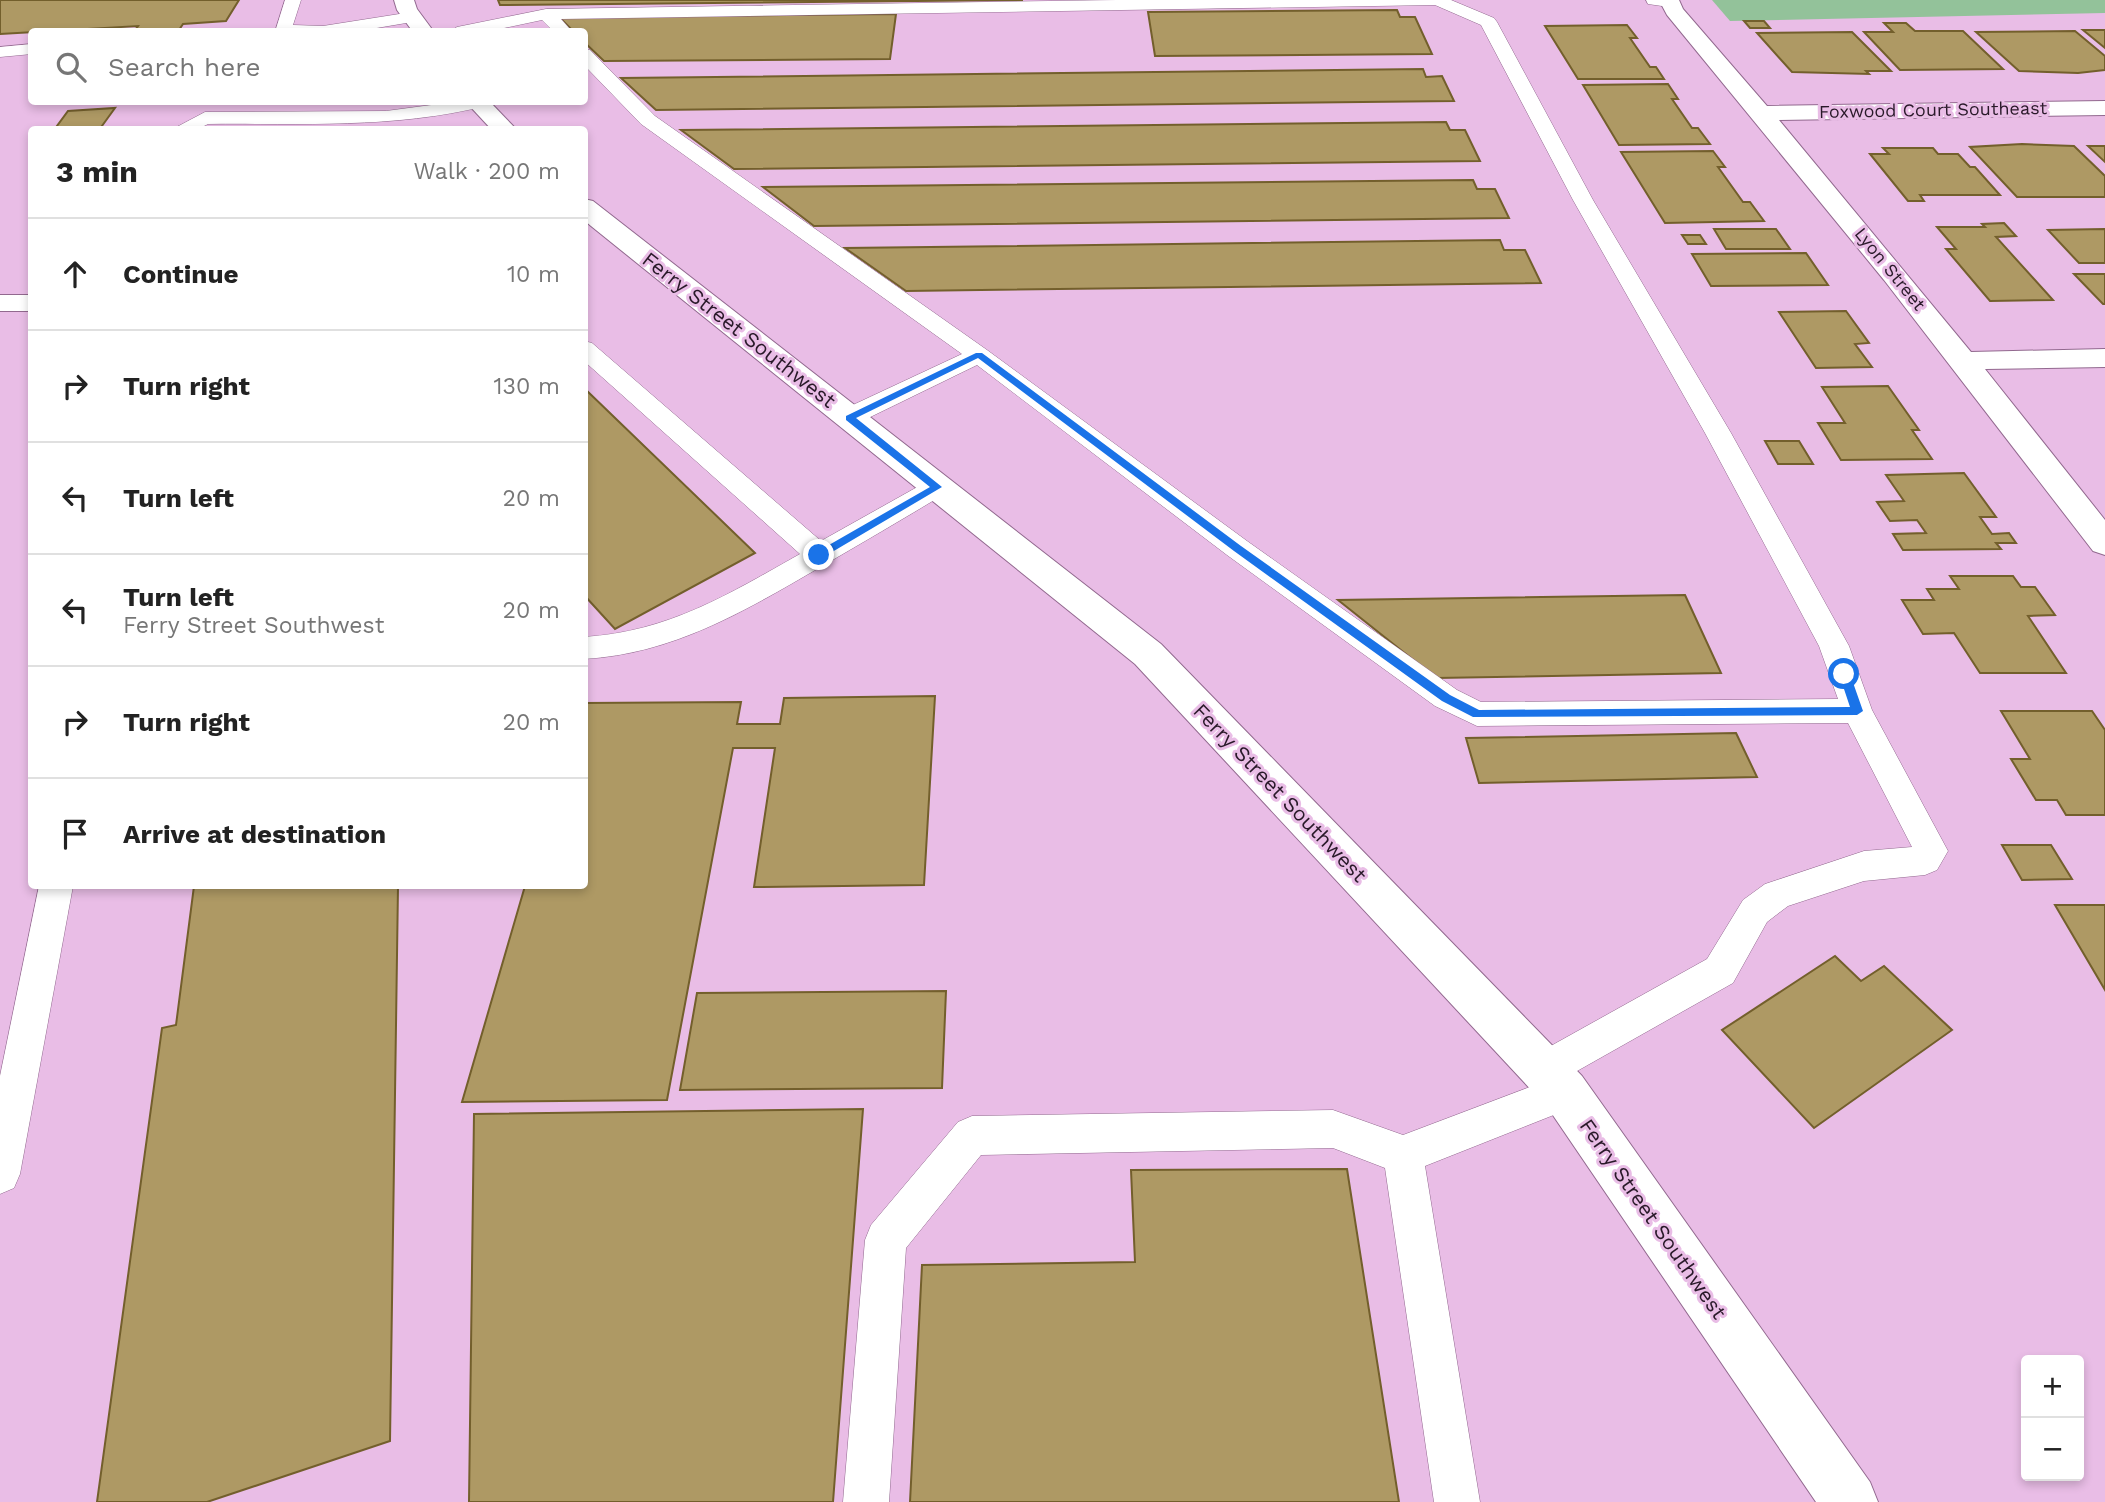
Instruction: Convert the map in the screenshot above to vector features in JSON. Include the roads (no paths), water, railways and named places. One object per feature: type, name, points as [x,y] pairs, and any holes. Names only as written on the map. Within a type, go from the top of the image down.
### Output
[{"type":"street","name":"Lyon Street","points":[[1664,1],[1762,113],[1965,361],[2105,543]]},
{"type":"street","points":[[481,105],[502,126]]},
{"type":"street","name":"Foxwood Court Southeast","points":[[1762,113],[2105,108]]},
{"type":"street","name":"Ferry Street Southwest","points":[[590,217],[1148,654],[1554,1081],[1850,1502]]},
{"type":"street","points":[[0,303],[28,303]]},
{"type":"street","points":[[1965,361],[2105,358]]},
{"type":"lane","points":[[276,28],[293,0]]},
{"type":"lane","points":[[477,28],[546,14],[1437,0],[1488,22],[1583,200],[1718,433],[1834,646],[1857,711],[1931,851],[1924,860],[1864,866],[1777,895],[1755,911],[1720,971],[1554,1081],[1403,1155],[1333,1129],[972,1136],[886,1240],[866,1502]]},
{"type":"lane","points":[[546,14],[559,28]]},
{"type":"lane","points":[[341,28],[413,16]]},
{"type":"lane","points":[[0,52],[28,50]]},
{"type":"lane","points":[[588,58],[648,120],[979,355],[1237,548],[1446,698],[1477,714],[1857,711]]},
{"type":"lane","points":[[188,126],[205,118],[228,116],[361,124],[464,105]]},
{"type":"lane","points":[[588,352],[819,555]]},
{"type":"lane","points":[[849,418],[979,355]]},
{"type":"lane","points":[[588,648],[663,636],[734,604],[937,487]]},
{"type":"lane","points":[[0,1174],[55,889]]},
{"type":"lane","points":[[1403,1155],[1457,1502]]}]
